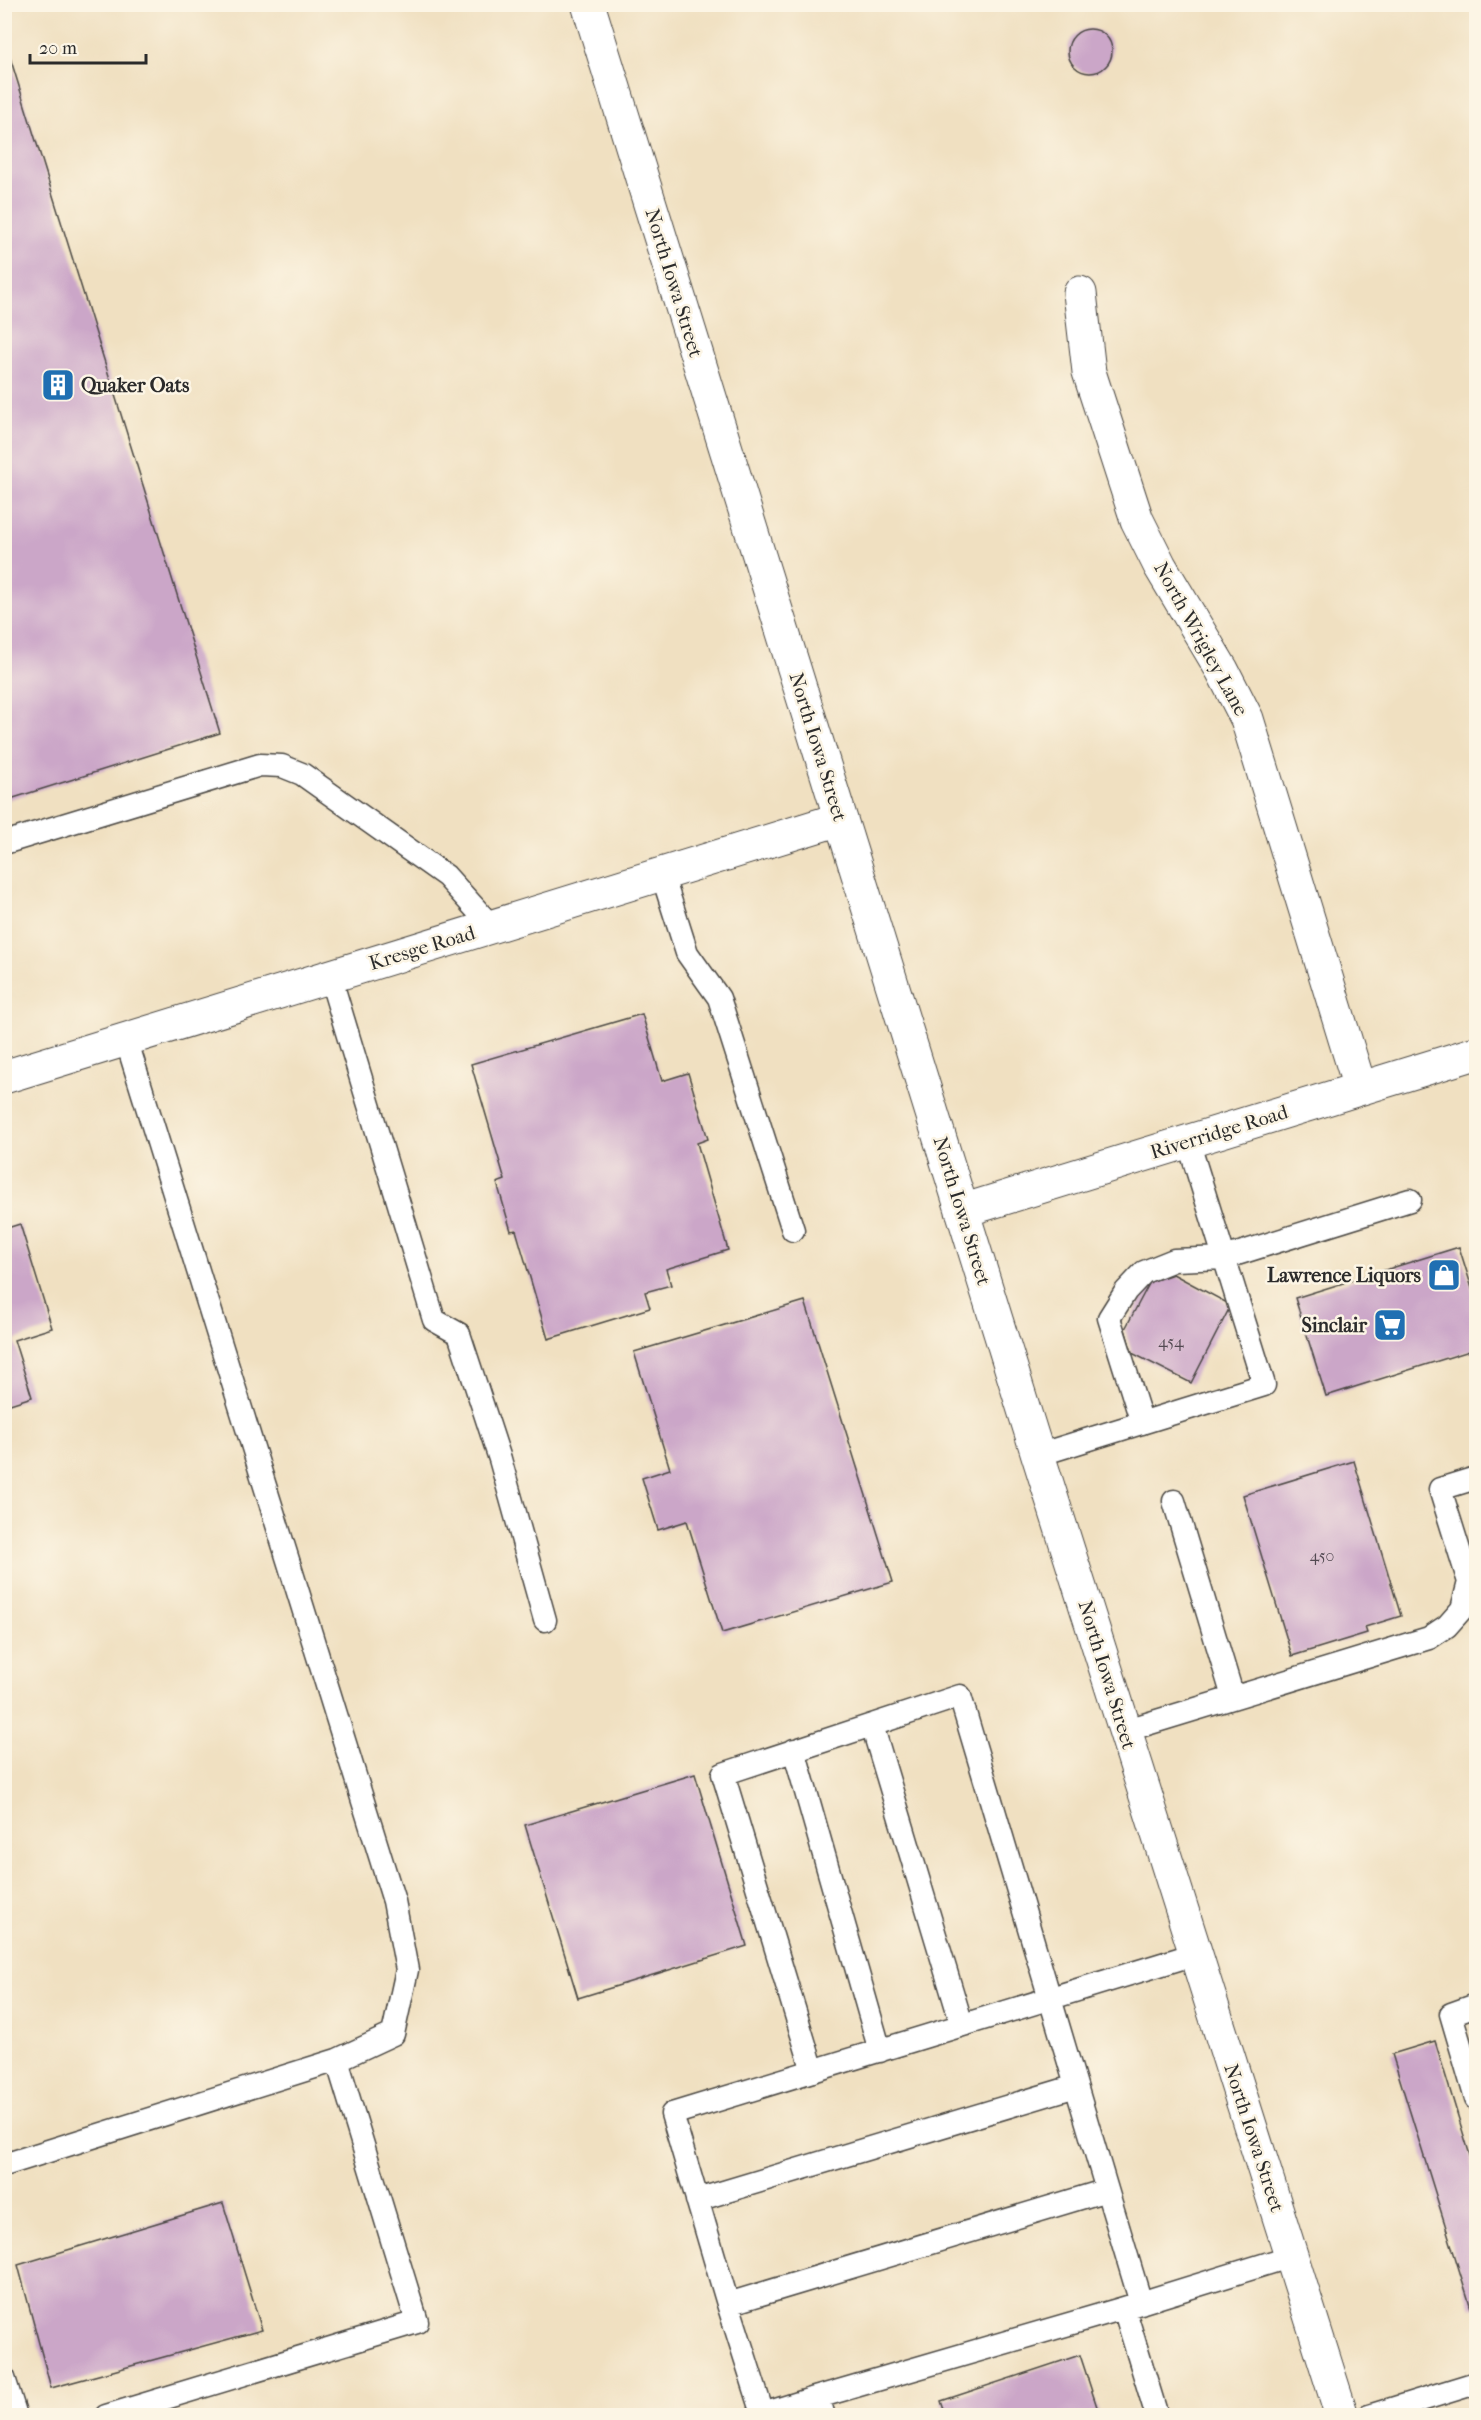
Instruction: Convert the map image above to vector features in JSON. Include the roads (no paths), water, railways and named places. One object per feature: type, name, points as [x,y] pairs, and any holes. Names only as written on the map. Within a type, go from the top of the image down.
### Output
[{"type":"main road","name":"North Iowa Street","points":[[588,4],[1124,1731],[1342,2415]]},
{"type":"main road","name":"North Wrigley Lane","points":[[1080,293],[1089,372],[1137,519],[1160,566],[1222,670],[1247,719],[1360,1088]]},
{"type":"main road","name":"Kresge Road","points":[[4,1077],[840,819]]},
{"type":"main road","name":"Riverridge Road","points":[[962,1211],[1476,1053]]},
{"type":"lane","points":[[4,843],[260,765],[282,766],[302,774],[446,876],[492,927]]},
{"type":"lane","points":[[663,874],[687,953],[719,998],[793,1230]]},
{"type":"lane","points":[[330,976],[434,1320],[459,1334],[500,1459],[545,1620]]},
{"type":"lane","points":[[4,2165],[337,2060],[393,2034],[407,1970],[394,1901],[126,1039]]},
{"type":"lane","points":[[1038,1455],[1264,1385],[1188,1142]]},
{"type":"lane","points":[[1142,1423],[1109,1318],[1126,1291],[1144,1272],[1174,1260],[1224,1258],[1410,1200]]},
{"type":"lane","points":[[1124,1731],[1429,1638],[1447,1626],[1462,1609],[1473,1581],[1440,1489],[1476,1478]]},
{"type":"lane","points":[[1174,1501],[1233,1697]]},
{"type":"lane","points":[[813,2071],[723,1774],[960,1696],[1107,2190],[1157,2415]]},
{"type":"lane","points":[[872,1725],[962,2025]]},
{"type":"lane","points":[[794,1750],[880,2051]]},
{"type":"lane","points":[[1195,1954],[672,2114],[763,2414],[821,2406],[1292,2256]]},
{"type":"lane","points":[[1476,2006],[1450,2013],[1476,2098]]},
{"type":"lane","points":[[106,2415],[417,2322],[337,2060]]},
{"type":"lane","points":[[697,2200],[1076,2086]]},
{"type":"lane","points":[[728,2304],[1107,2190]]},
{"type":"lane","points":[[4,2378],[16,2415]]},
{"type":"lane","points":[[1369,2415],[1430,2407],[1476,2383]]},
{"type":"place","name":"Quaker Oats","points":[[58,385]]},
{"type":"place","name":"Lawrence Liquors","points":[[1444,1275]]},
{"type":"place","name":"Sinclair","points":[[1390,1325]]}]
